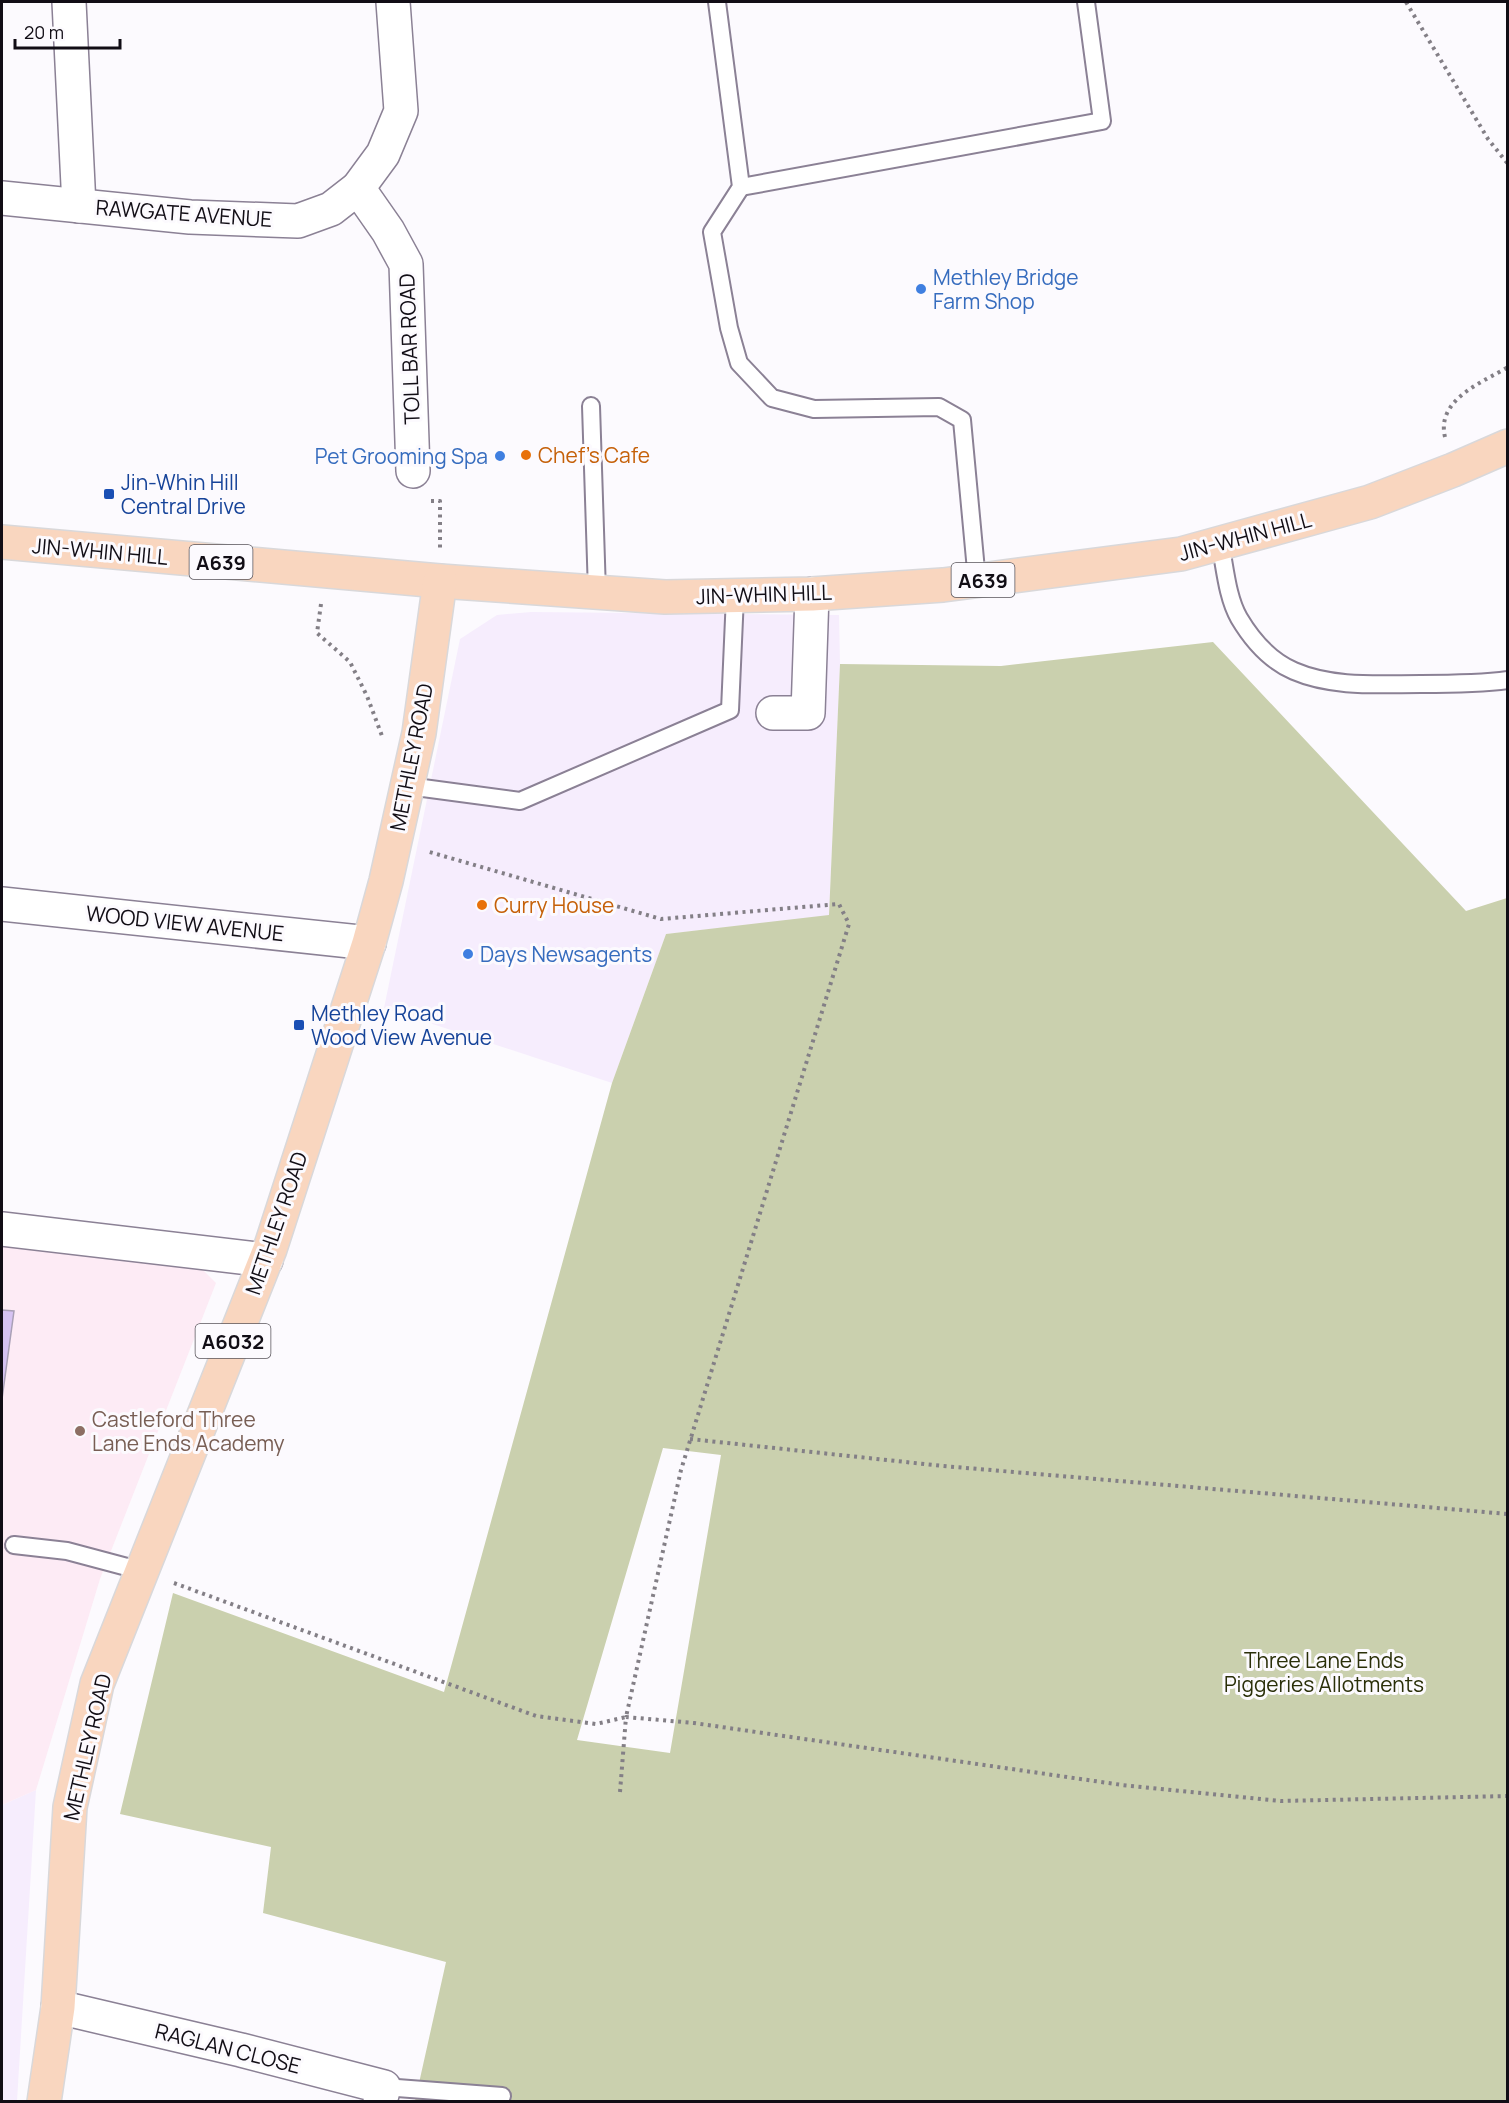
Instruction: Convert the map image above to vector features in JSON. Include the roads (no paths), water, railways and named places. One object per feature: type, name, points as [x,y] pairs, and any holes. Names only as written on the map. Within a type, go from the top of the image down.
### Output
[{"type":"main road","name":"JIN-WHIN HILL","points":[[2,542],[440,581],[665,597],[813,594],[943,585],[1181,554],[1370,502],[1508,446]]},
{"type":"main road","name":"METHLEY ROAD","points":[[44,2102],[58,2007],[70,1807],[97,1684],[266,1260],[369,943],[395,843],[417,744],[440,581]]},
{"type":"street","points":[[69,2],[79,206]]},
{"type":"street","points":[[358,188],[382,154],[401,111],[393,2]]},
{"type":"street","name":"RAWGATE AVENUE","points":[[2,198],[190,217],[298,221],[331,209],[358,188]]},
{"type":"street","name":"TOLL BAR ROAD","points":[[358,188],[388,231],[406,264],[413,471]]},
{"type":"street","points":[[773,713],[808,713],[813,594]]},
{"type":"street","name":"WOOD VIEW AVENUE","points":[[2,904],[369,943]]},
{"type":"street","points":[[2,1229],[266,1260]]},
{"type":"street","name":"RAGLAN CLOSE","points":[[58,2007],[241,2050],[382,2094]]},
{"type":"lane","points":[[717,2],[741,187],[712,232],[729,328],[739,363],[772,398],[814,409],[939,407],[962,420],[977,581]]},
{"type":"lane","points":[[741,187],[1102,121],[1086,2]]},
{"type":"lane","points":[[591,406],[597,592]]},
{"type":"lane","points":[[1220,543],[1238,616],[1248,632],[1269,656],[1294,671],[1339,682],[1445,684],[1508,680]]},
{"type":"lane","points":[[408,786],[520,801],[730,710],[735,596]]},
{"type":"lane","points":[[14,1545],[67,1551],[142,1571]]},
{"type":"lane","points":[[382,2094],[502,2096]]},
{"type":"place","name":"Methley Bridge Farm Shop","points":[[921,289]]},
{"type":"place","name":"Chef's Cafe","points":[[526,455]]},
{"type":"place","name":"Pet Grooming Spa","points":[[500,456]]},
{"type":"place","name":"Jin-Whin Hill Central Drive","points":[[109,494]]},
{"type":"place","name":"Curry House","points":[[482,905]]},
{"type":"place","name":"Days Newsagents","points":[[468,954]]},
{"type":"place","name":"Methley Road Wood View Avenue","points":[[299,1025]]},
{"type":"place","name":"Castleford Three Lane Ends Academy","points":[[80,1431]]},
{"type":"park label","name":"Three Lane Ends Piggeries Allotments","points":[[1324,1672]]}]
